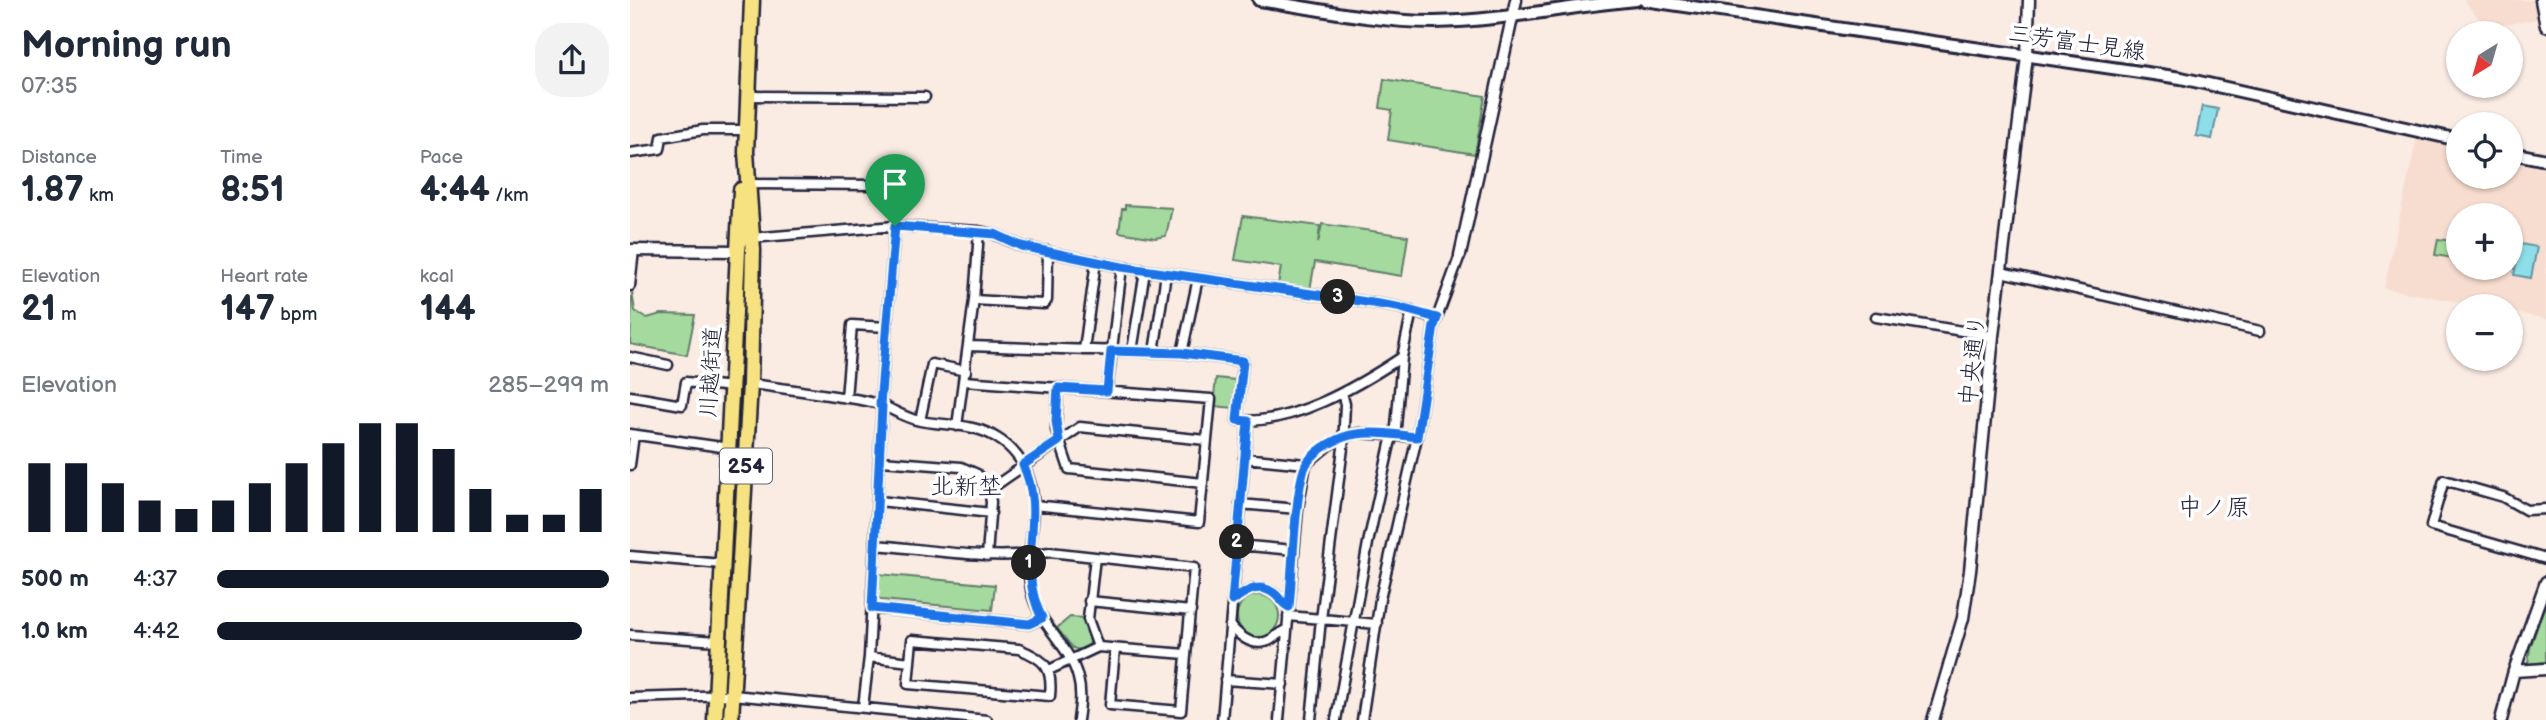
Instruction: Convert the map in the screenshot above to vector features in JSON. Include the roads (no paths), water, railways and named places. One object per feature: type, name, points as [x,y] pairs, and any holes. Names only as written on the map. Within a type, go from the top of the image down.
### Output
[{"type":"highway","name":"川越街道","points":[[731,720],[750,384],[752,237],[746,130],[752,0]]},
{"type":"highway","name":"川越街道","points":[[715,720],[741,186],[746,152]]},
{"type":"main road","points":[[1259,0],[1339,13],[1432,22],[1636,0]]},
{"type":"main road","name":"三芳富士見線","points":[[1644,0],[2181,78],[2446,137]]},
{"type":"main road","points":[[2523,155],[2546,160]]},
{"type":"street","points":[[1362,720],[1384,577],[1417,437],[1434,326],[1460,255],[1516,0]]},
{"type":"street","name":"中央通り","points":[[1933,720],[1963,618],[1970,572],[1993,335],[2027,56],[2029,0]]},
{"type":"street","points":[[2541,0],[2546,26]]},
{"type":"street","points":[[748,96],[925,97]]},
{"type":"street","points":[[630,153],[660,149],[662,137],[703,130],[746,130]]},
{"type":"street","points":[[749,184],[877,185]]},
{"type":"street","points":[[630,286],[632,250],[739,251],[752,237],[895,226],[979,231],[995,234],[1021,246],[1122,267],[1334,296],[1437,318]]},
{"type":"street","points":[[863,707],[869,657],[881,461],[881,406],[895,226]]},
{"type":"street","points":[[957,426],[969,346],[979,231]]},
{"type":"street","points":[[974,300],[1044,304],[1048,251]]},
{"type":"street","points":[[1084,350],[1096,261]]},
{"type":"street","points":[[1107,391],[1122,267]]},
{"type":"street","points":[[1132,351],[1145,271]]},
{"type":"street","points":[[2001,272],[2260,331]]},
{"type":"street","points":[[1154,352],[1166,274]]},
{"type":"street","points":[[1182,353],[1198,278]]},
{"type":"street","points":[[1336,720],[1368,543],[1394,435],[1402,357],[1412,311]]},
{"type":"street","points":[[1876,317],[1993,335]]},
{"type":"street","points":[[846,398],[852,325],[887,327]]},
{"type":"street","points":[[969,346],[1182,353],[1243,361],[1237,420],[1248,421],[1306,408],[1371,378],[1402,357]]},
{"type":"street","points":[[630,357],[668,365]]},
{"type":"street","points":[[920,421],[932,364],[966,371]]},
{"type":"street","points":[[630,397],[682,405],[686,382],[732,387]]},
{"type":"street","points":[[964,382],[1210,399],[1199,522],[1034,505]]},
{"type":"street","points":[[750,384],[846,398],[881,406],[920,421],[980,430],[1012,449],[1023,465],[1032,488],[1034,505],[1029,555],[1030,590],[1042,618],[1078,676],[1081,695],[1078,720]]},
{"type":"street","points":[[1058,388],[1056,421],[1059,441],[1069,469],[1203,483]]},
{"type":"street","points":[[1311,720],[1343,448],[1345,404],[1342,393]]},
{"type":"street","points":[[1222,720],[1248,421]]},
{"type":"street","points":[[989,490],[1080,427],[1206,440]]},
{"type":"street","points":[[1279,720],[1298,509],[1306,464],[1329,445],[1343,437],[1359,433],[1417,437]]},
{"type":"street","points":[[630,465],[632,435],[729,448]]},
{"type":"street","points":[[1244,458],[1306,464]]},
{"type":"street","points":[[881,461],[961,467],[977,474],[989,490],[991,513],[987,556]]},
{"type":"street","points":[[2546,509],[2526,510],[2503,497],[2444,480],[2431,526],[2546,559]]},
{"type":"street","points":[[878,501],[991,513]]},
{"type":"street","points":[[1240,503],[1298,509]]},
{"type":"street","points":[[876,545],[987,556],[1050,552],[1194,568],[1181,711],[1110,705],[1115,649]]},
{"type":"street","points":[[1237,545],[1294,551]]},
{"type":"street","points":[[630,556],[722,564]]},
{"type":"street","points":[[1095,556],[1088,619],[1098,647]]},
{"type":"street","points":[[2501,720],[2546,582]]},
{"type":"street","points":[[1232,601],[1248,590],[1263,589],[1271,592],[1289,612],[1321,619],[1377,624]]},
{"type":"street","points":[[1089,601],[1191,611]]},
{"type":"street","points":[[872,608],[1029,624],[1042,618]]},
{"type":"street","points":[[1230,625],[1245,639],[1255,642],[1269,640],[1287,629]]},
{"type":"street","points":[[630,635],[718,642]]},
{"type":"street","points":[[912,640],[1019,649],[1029,653],[1049,670],[1052,679],[1050,696],[908,684],[910,662],[912,640]]},
{"type":"street","points":[[1049,670],[1069,658],[1098,647],[1186,654]]},
{"type":"street","points":[[869,657],[910,662]]},
{"type":"street","points":[[2515,671],[2546,669]]},
{"type":"street","points":[[1225,680],[1283,684]]},
{"type":"street","points":[[630,698],[733,695],[987,720]]},
{"type":"water","points":[[2202,106],[2218,109],[2212,139],[2196,136]]},
{"type":"water","points":[[2523,245],[2537,247],[2531,278],[2523,277]]},
{"type":"district","name":"北新埜","points":[[966,486]]},
{"type":"district","name":"中ノ原","points":[[2214,507]]}]
